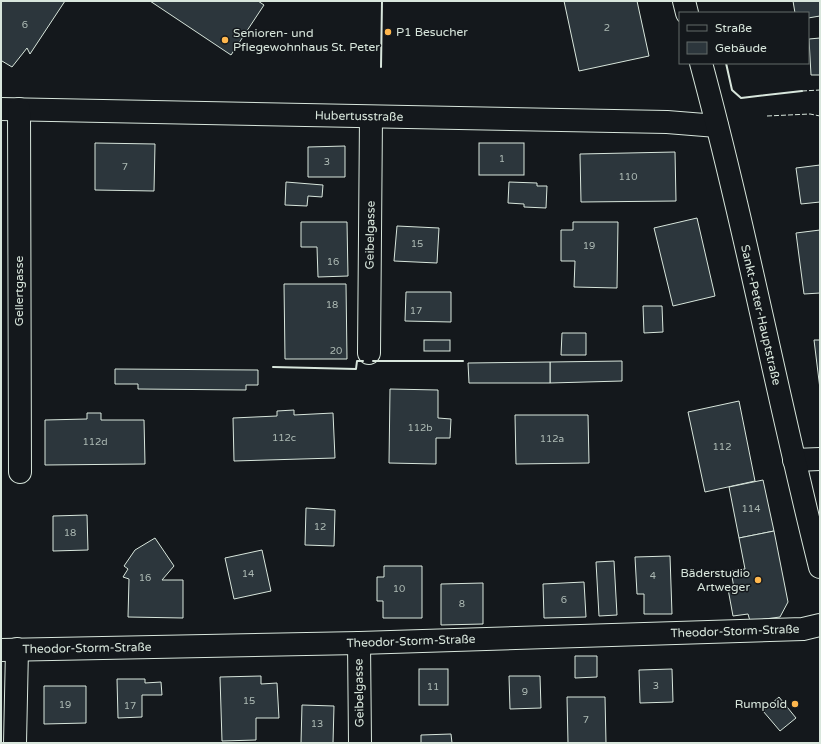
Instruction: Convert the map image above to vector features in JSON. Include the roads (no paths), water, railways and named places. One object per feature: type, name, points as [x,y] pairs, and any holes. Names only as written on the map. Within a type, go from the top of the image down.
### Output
[{"type":"street","points":[[684,1],[687,12]]},
{"type":"street","name":"Sankt-Peter-Hauptstraße","points":[[701,64],[820,567]]},
{"type":"street","name":"Hubertusstraße","points":[[10,109],[651,122],[688,123],[717,126]]},
{"type":"street","name":"Gellertgasse","points":[[10,109],[20,472]]},
{"type":"street","name":"Geibelgasse","points":[[369,353],[371,117]]},
{"type":"street","points":[[794,460],[820,459]]},
{"type":"street","name":"Theodor-Storm-Straße","points":[[9,650],[358,643],[803,629],[820,625]]},
{"type":"street","name":"Geibelgasse","points":[[358,643],[360,743]]},
{"type":"street","points":[[9,650],[15,743]]},
{"type":"place","name":"P1 Besucher","points":[[388,32]]},
{"type":"place","name":"Senioren- und Pflegewohnhaus St. Peter","points":[[225,40]]},
{"type":"place","name":"Bäderstudio Artweger","points":[[758,580]]},
{"type":"place","name":"Rumpold","points":[[795,704]]}]
